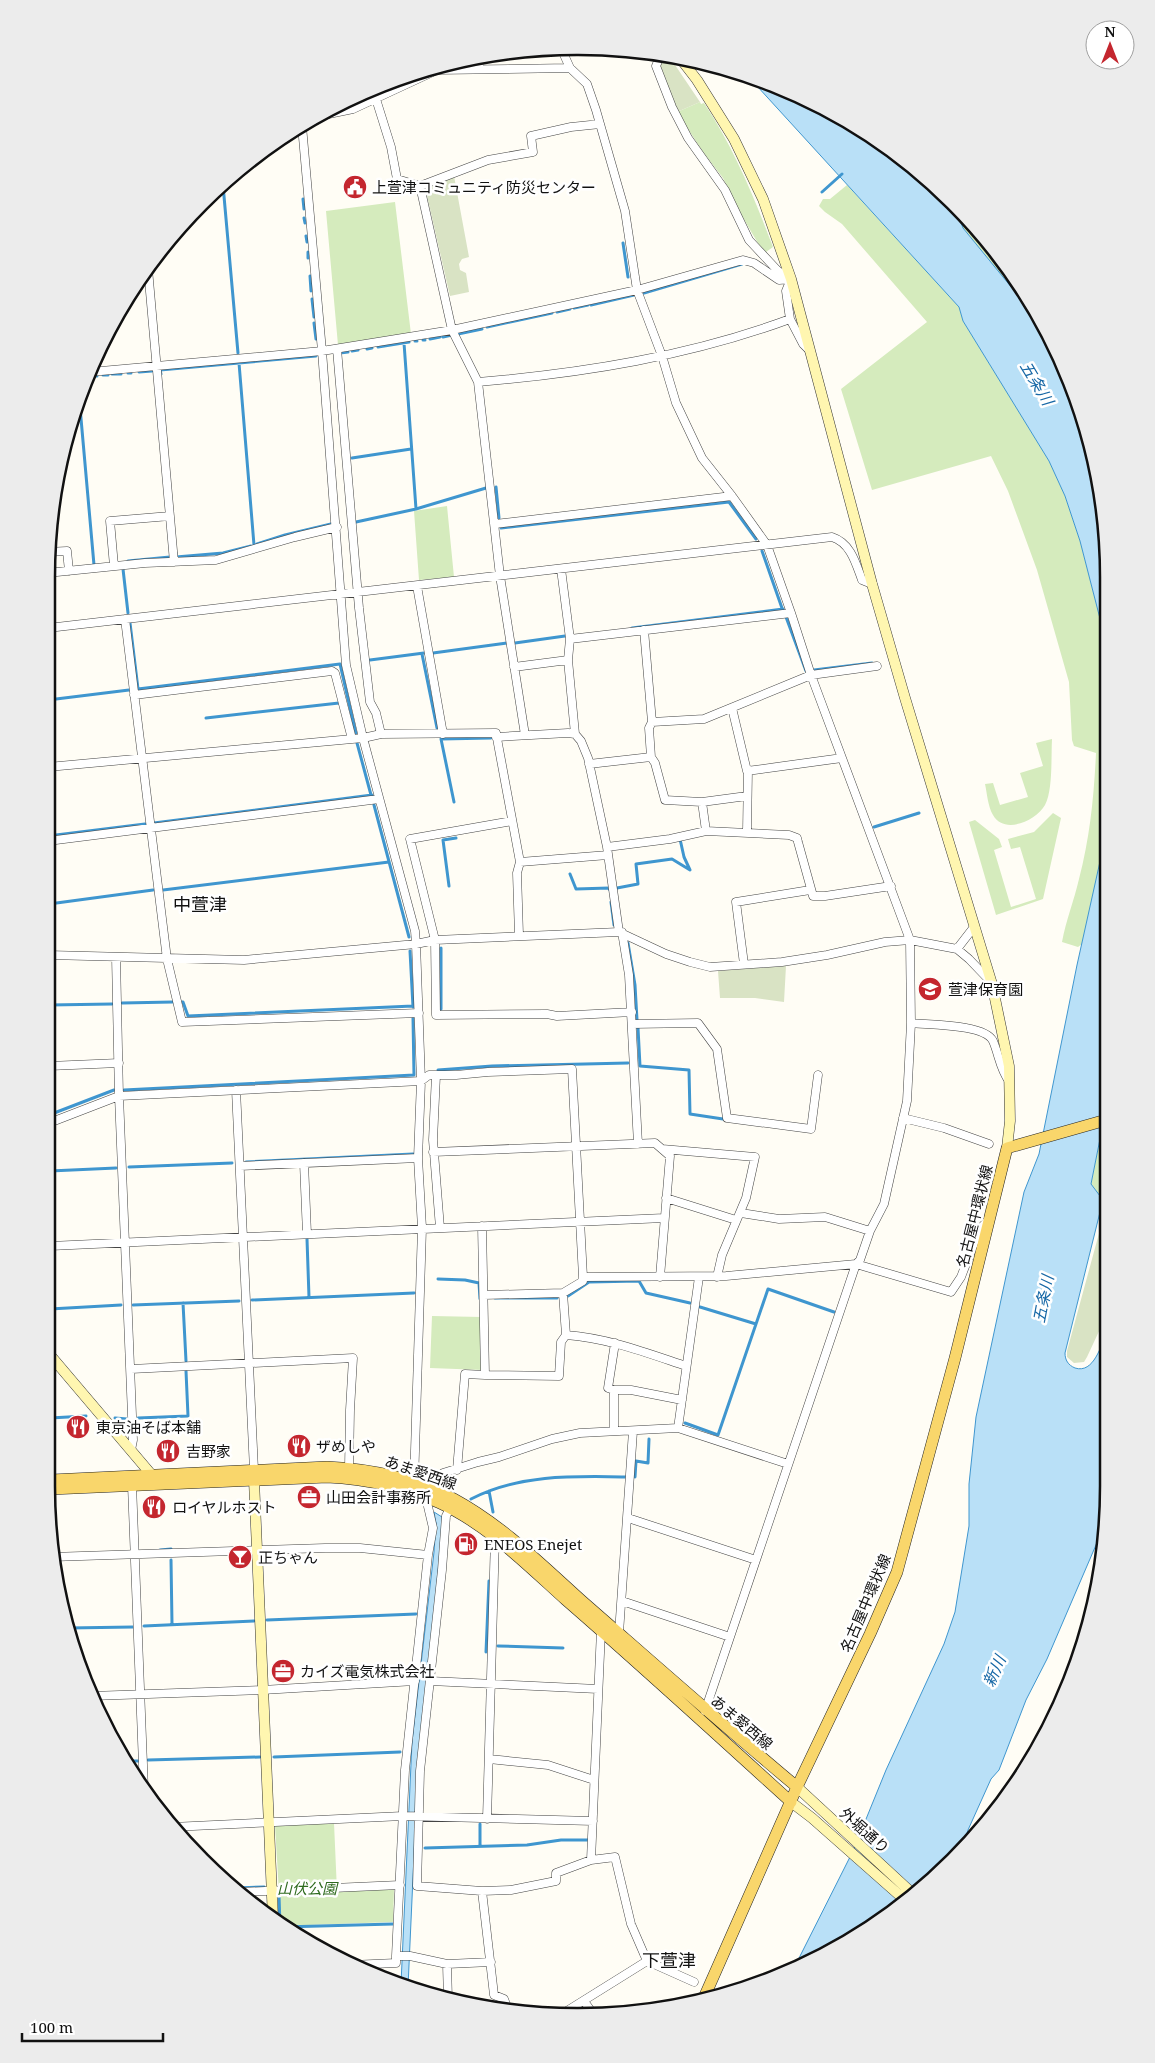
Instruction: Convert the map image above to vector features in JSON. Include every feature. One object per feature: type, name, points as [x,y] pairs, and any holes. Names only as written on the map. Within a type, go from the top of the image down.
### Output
[{"type":"main road","points":[[1012,1146],[1100,1122]]},
{"type":"main road","name":"名古屋中環状線","points":[[707,1991],[797,1787],[870,1634],[897,1572],[955,1358],[989,1218],[1012,1146]]},
{"type":"main road","name":"あま愛西線","points":[[55,1480],[155,1479],[254,1475],[327,1467],[349,1468],[386,1474],[414,1483],[495,1537],[791,1802]]},
{"type":"main road","name":"あま愛西線","points":[[254,1475],[351,1479],[430,1494],[466,1506],[504,1532],[705,1711],[797,1787]]},
{"type":"main road","name":"あま愛西線","points":[[55,1489],[132,1484],[155,1479]]},
{"type":"street","points":[[564,55],[570,68],[587,84],[600,124],[625,211],[637,290],[662,356],[676,403],[702,458],[732,496],[766,545],[811,675],[910,940],[911,1023],[907,1101],[884,1204],[870,1231],[860,1260],[856,1264],[705,1711]]},
{"type":"street","points":[[658,61],[656,66],[672,107],[688,138],[725,190],[749,240],[778,271],[791,279]]},
{"type":"street","points":[[687,67],[734,139],[763,199],[791,279],[872,584],[928,780],[992,984],[1004,1037],[1010,1082],[1012,1146]]},
{"type":"street","points":[[459,69],[570,68]]},
{"type":"street","points":[[342,111],[353,109],[410,83]]},
{"type":"street","points":[[376,96],[391,148],[397,179],[420,186],[488,160],[534,152],[531,136],[600,124]]},
{"type":"street","points":[[303,133],[337,528],[346,665],[379,800],[415,931],[421,1081],[418,1158],[422,1228],[414,1483]]},
{"type":"street","points":[[420,186],[452,330],[478,382],[500,576],[525,735]]},
{"type":"street","points":[[98,371],[322,351],[452,330],[637,290],[743,260],[754,263],[779,280],[791,279]]},
{"type":"street","points":[[149,279],[174,562]]},
{"type":"street","points":[[791,279],[786,291],[790,319],[803,344],[809,350]]},
{"type":"street","points":[[478,382],[550,376],[662,356],[790,319]]},
{"type":"street","points":[[337,349],[358,592],[370,702],[376,713],[381,734]]},
{"type":"street","points":[[495,524],[732,496]]},
{"type":"street","points":[[114,566],[110,521],[170,516]]},
{"type":"street","points":[[55,572],[114,566],[216,560],[295,537],[337,528]]},
{"type":"street","points":[[55,627],[832,537],[840,539],[846,545],[862,580],[872,584]]},
{"type":"street","points":[[56,552],[67,551],[69,571]]},
{"type":"street","points":[[561,569],[570,639],[568,660],[575,734],[581,740],[589,764],[629,975],[638,1144]]},
{"type":"street","points":[[417,586],[443,734]]},
{"type":"street","points":[[570,639],[791,613]]},
{"type":"street","points":[[125,619],[167,959],[182,1022],[418,1013]]},
{"type":"street","points":[[644,630],[652,722],[649,728],[651,757],[655,763],[665,800],[702,802],[747,796]]},
{"type":"street","points":[[514,667],[568,660]]},
{"type":"street","points":[[652,722],[704,719],[811,675],[877,666]]},
{"type":"street","points":[[134,695],[332,671],[335,673],[352,739]]},
{"type":"street","points":[[732,708],[746,770],[748,770],[747,832]]},
{"type":"street","points":[[55,766],[363,738],[381,734],[496,733],[520,862],[517,873],[519,935]]},
{"type":"street","points":[[496,737],[575,734]]},
{"type":"street","points":[[589,764],[651,757]]},
{"type":"street","points":[[748,770],[842,758]]},
{"type":"street","points":[[55,839],[379,800]]},
{"type":"street","points":[[702,802],[706,831]]},
{"type":"street","points":[[512,821],[410,839],[436,940],[436,1015],[547,1014],[557,1016],[632,1012]]},
{"type":"street","points":[[520,862],[607,851],[706,831],[789,834],[797,838],[813,896],[825,896],[891,886]]},
{"type":"street","points":[[744,964],[736,902],[810,890]]},
{"type":"street","points":[[957,949],[974,927]]},
{"type":"street","points":[[55,955],[244,960],[416,944],[436,940],[621,932],[666,954],[710,967],[827,955],[885,942],[910,940],[957,949],[992,984]]},
{"type":"street","points":[[116,957],[119,1096],[131,1369],[132,1450]]},
{"type":"street","points":[[632,1024],[698,1023],[717,1050],[727,1118],[811,1129],[818,1076]]},
{"type":"street","points":[[911,1023],[967,1028],[986,1034],[992,1040],[1002,1070],[1010,1082]]},
{"type":"street","points":[[55,1066],[119,1063]]},
{"type":"street","points":[[55,1120],[119,1096],[421,1081],[429,1075],[572,1069],[583,1281],[563,1293],[484,1295]]},
{"type":"street","points":[[436,1075],[433,1152],[440,1228]]},
{"type":"street","points":[[236,1090],[273,1910]]},
{"type":"street","points":[[903,1118],[944,1128],[989,1144]]},
{"type":"street","points":[[433,1152],[655,1143],[670,1156],[660,1277]]},
{"type":"street","points":[[662,1149],[755,1157],[749,1185],[739,1216],[722,1255],[717,1277]]},
{"type":"street","points":[[240,1166],[418,1158]]},
{"type":"street","points":[[304,1163],[307,1234]]},
{"type":"street","points":[[666,1198],[739,1216],[779,1219],[825,1217],[870,1231]]},
{"type":"street","points":[[55,1246],[664,1218]]},
{"type":"street","points":[[583,1277],[717,1277],[856,1264],[951,1292],[961,1277],[979,1230],[989,1218]]},
{"type":"street","points":[[482,1226],[485,1375]]},
{"type":"street","points":[[678,1428],[699,1277]]},
{"type":"street","points":[[456,1470],[465,1374],[559,1376],[561,1342],[566,1335],[563,1293]]},
{"type":"street","points":[[566,1335],[584,1336],[615,1343],[686,1366]]},
{"type":"street","points":[[615,1343],[608,1388],[631,1390],[682,1400]]},
{"type":"street","points":[[131,1369],[353,1358],[349,1468]]},
{"type":"street","points":[[55,1363],[155,1479]]},
{"type":"street","points":[[614,1390],[614,1431]]},
{"type":"street","points":[[369,1964],[396,1963],[398,1956],[405,1770],[432,1528],[430,1494],[442,1473],[499,1457],[552,1438],[580,1433],[678,1428],[788,1464]]},
{"type":"street","points":[[619,1633],[633,1430]]},
{"type":"street","points":[[132,1484],[143,1777]]},
{"type":"street","points":[[450,1508],[446,1516],[420,1771],[417,1886],[482,1891],[512,1890],[556,1881],[556,1873],[591,1860],[615,1857],[631,1924],[647,1961],[694,1982]]},
{"type":"street","points":[[628,1518],[756,1560]]},
{"type":"street","points":[[487,1819],[495,1537]]},
{"type":"street","points":[[60,1557],[355,1548],[428,1555]]},
{"type":"street","points":[[622,1601],[730,1637]]},
{"type":"street","points":[[591,1860],[601,1630]]},
{"type":"street","points":[[100,1696],[262,1690],[415,1681]]},
{"type":"street","points":[[430,1681],[598,1689]]},
{"type":"street","points":[[488,1759],[548,1765],[594,1780]]},
{"type":"street","name":"外堀通り","points":[[797,1787],[908,1890]]},
{"type":"street","name":"外堀通り","points":[[791,1802],[812,1818],[901,1896]]},
{"type":"street","points":[[182,1827],[404,1816],[593,1821]]},
{"type":"street","points":[[249,1892],[400,1885]]},
{"type":"street","points":[[482,1891],[488,1958],[491,1962],[494,1995],[504,1999],[506,2003]]},
{"type":"street","points":[[398,1956],[410,1956],[447,1964],[491,1962]]},
{"type":"street","points":[[572,2008],[647,1961]]},
{"type":"street","points":[[447,1964],[448,1991]]},
{"type":"street","points":[[705,1992],[709,1987]]},
{"type":"street","points":[[584,2001],[589,2008]]},
{"type":"green space","points":[[663,62],[674,64],[700,102],[677,112],[659,64]]},
{"type":"green space","points":[[700,102],[701,104],[704,103],[725,137],[751,191],[773,247],[766,252],[759,245],[739,211],[723,178],[703,152],[677,112]]},
{"type":"green space","points":[[454,176],[469,257],[462,259],[459,264],[460,270],[466,273],[469,292],[450,296],[425,187]]},
{"type":"green space","points":[[847,185],[959,307],[963,321],[1049,461],[1065,496],[1080,541],[1100,619],[1100,862],[1082,944],[1078,947],[1062,942],[1089,832],[1096,753],[1074,746],[1072,740],[1069,682],[1037,570],[1008,491],[991,456],[872,490],[841,389],[927,322],[842,224],[819,206],[823,199],[830,199]]},
{"type":"green space","points":[[395,202],[411,334],[338,345],[326,211]]},
{"type":"green space","points":[[961,224],[992,259],[1013,288],[1012,288]]},
{"type":"green space","points":[[447,506],[454,577],[419,580],[414,511]]},
{"type":"green space","points":[[1052,739],[1050,782],[1048,799],[1045,805],[1035,816],[1020,824],[1004,824],[998,821],[990,808],[985,784],[993,783],[1000,805],[1028,797],[1020,773],[1043,766],[1036,743]]},
{"type":"green space","points":[[1053,813],[1061,818],[1043,899],[996,915],[969,822],[975,820],[999,839],[1002,847],[994,850],[1011,907],[1036,899],[1020,847],[1011,849],[1008,839],[1034,832]]},
{"type":"green space","points":[[786,966],[784,1002],[755,998],[720,998],[718,971]]},
{"type":"green space","points":[[1100,1139],[1100,1196],[1091,1184]]},
{"type":"green space","points":[[1100,1230],[1100,1329],[1084,1362],[1074,1363],[1067,1357],[1067,1351]]},
{"type":"green space","points":[[432,1316],[482,1317],[483,1370],[430,1368]]},
{"type":"green space","name":"山伏公園","points":[[334,1823],[337,1891],[394,1889],[393,1922],[296,1925],[280,1915],[275,1826]]},
{"type":"water","name":"五条川","points":[[759,88],[809,109],[839,125],[896,163],[947,208],[1013,288],[1046,346],[1072,410],[1082,442],[1096,509],[1099,543],[1100,619],[1080,541],[1065,496],[1049,461],[963,321],[959,307]]},
{"type":"water","points":[[1100,862],[1100,1139],[1091,1184],[1100,1196],[1100,1212],[1065,1353],[1067,1362],[1075,1368],[1082,1369],[1092,1363],[1100,1349],[1100,1486],[1097,1543],[1047,1659],[1026,1700],[999,1770],[991,1779],[967,1833],[947,1855],[896,1900],[839,1938],[799,1958],[853,1851],[886,1770],[944,1644],[955,1612],[969,1526],[969,1484],[976,1417],[1024,1192],[1039,1154]]},
{"type":"water","points":[[434,1512],[442,1517],[442,1529],[416,1811],[408,1979],[401,1977],[412,1742],[436,1523]]},
{"type":"waterway","points":[[822,192],[842,174]]},
{"type":"waterway","points":[[224,194],[238,353]]},
{"type":"waterway","points":[[303,199],[304,209]]},
{"type":"waterway","points":[[304,218],[305,223]]},
{"type":"waterway","points":[[306,236],[307,242]]},
{"type":"waterway","points":[[623,243],[628,277]]},
{"type":"waterway","points":[[308,252],[308,258]]},
{"type":"waterway","points":[[644,293],[742,264]]},
{"type":"waterway","points":[[310,276],[311,291]]},
{"type":"waterway","points":[[591,305],[634,295]]},
{"type":"waterway","points":[[312,299],[314,317]]},
{"type":"waterway","points":[[574,308],[588,305]]},
{"type":"waterway","points":[[557,312],[570,309]]},
{"type":"waterway","points":[[487,327],[552,313]]},
{"type":"waterway","points":[[314,323],[316,339]]},
{"type":"waterway","points":[[458,334],[482,329]]},
{"type":"waterway","points":[[443,337],[452,335]]},
{"type":"waterway","points":[[430,339],[440,337]]},
{"type":"waterway","points":[[378,347],[409,342]]},
{"type":"waterway","points":[[404,343],[416,509]]},
{"type":"waterway","points":[[367,349],[372,348]]},
{"type":"waterway","points":[[352,351],[358,350]]},
{"type":"waterway","points":[[340,353],[348,352]]},
{"type":"waterway","points":[[161,374],[160,370],[316,356]]},
{"type":"waterway","points":[[239,363],[254,545]]},
{"type":"waterway","points":[[139,372],[152,371]]},
{"type":"waterway","points":[[112,374],[121,374]]},
{"type":"waterway","points":[[103,375],[108,375]]},
{"type":"waterway","points":[[81,417],[94,565]]},
{"type":"waterway","points":[[352,458],[411,449]]},
{"type":"waterway","points":[[496,487],[499,518]]},
{"type":"waterway","points":[[356,522],[416,509],[486,488]]},
{"type":"waterway","points":[[501,528],[729,502],[756,539]]},
{"type":"waterway","points":[[257,544],[331,524]]},
{"type":"waterway","points":[[176,553],[176,557],[223,553],[251,546]]},
{"type":"waterway","points":[[762,551],[783,611]]},
{"type":"waterway","points":[[128,561],[170,557]]},
{"type":"waterway","points":[[123,569],[128,613]]},
{"type":"waterway","points":[[632,628],[783,609]]},
{"type":"waterway","points":[[786,617],[806,671]]},
{"type":"waterway","points":[[130,623],[138,689],[340,664],[356,734]]},
{"type":"waterway","points":[[515,643],[565,636]]},
{"type":"waterway","points":[[433,653],[507,643]]},
{"type":"waterway","points":[[370,660],[424,653]]},
{"type":"waterway","points":[[422,654],[437,728]]},
{"type":"waterway","points":[[814,670],[872,663]]},
{"type":"waterway","points":[[55,699],[129,690]]},
{"type":"waterway","points":[[206,718],[339,703]]},
{"type":"waterway","points":[[454,802],[441,739],[491,738]]},
{"type":"waterway","points":[[357,743],[371,795]]},
{"type":"waterway","points":[[154,823],[372,795]]},
{"type":"waterway","points":[[374,805],[409,937]]},
{"type":"waterway","points":[[874,827],[919,813]]},
{"type":"waterway","points":[[55,835],[145,824]]},
{"type":"waterway","points":[[449,886],[443,840],[456,838]]},
{"type":"waterway","points":[[617,888],[638,884],[636,864],[672,859],[690,870],[684,857],[680,839]]},
{"type":"waterway","points":[[163,890],[389,862]]},
{"type":"waterway","points":[[570,874],[576,889],[609,888],[610,890]]},
{"type":"waterway","points":[[55,903],[153,890]]},
{"type":"waterway","points":[[611,902],[614,925]]},
{"type":"waterway","points":[[628,943],[635,985],[637,1020]]},
{"type":"waterway","points":[[441,948],[441,1009]]},
{"type":"waterway","points":[[410,951],[413,1007]]},
{"type":"waterway","points":[[122,1003],[173,1002]]},
{"type":"waterway","points":[[182,1002],[188,1016],[413,1006]]},
{"type":"waterway","points":[[55,1005],[112,1004]]},
{"type":"waterway","points":[[124,1090],[414,1075],[413,1018]]},
{"type":"waterway","points":[[638,1028],[640,1066],[689,1070],[690,1114],[723,1119]]},
{"type":"waterway","points":[[438,1070],[492,1066],[628,1063]]},
{"type":"waterway","points":[[55,1113],[114,1090]]},
{"type":"waterway","points":[[246,1162],[413,1154]]},
{"type":"waterway","points":[[129,1167],[232,1163]]},
{"type":"waterway","points":[[55,1171],[116,1168]]},
{"type":"waterway","points":[[307,1239],[309,1297]]},
{"type":"waterway","points":[[438,1279],[465,1280],[479,1283],[480,1299]]},
{"type":"waterway","points":[[568,1296],[589,1282],[639,1281],[646,1293],[690,1303]]},
{"type":"waterway","points":[[685,1423],[718,1435],[768,1289],[834,1312]]},
{"type":"waterway","points":[[252,1300],[414,1293]]},
{"type":"waterway","points":[[495,1298],[557,1298]]},
{"type":"waterway","points":[[133,1305],[239,1301]]},
{"type":"waterway","points":[[183,1303],[186,1361]]},
{"type":"waterway","points":[[55,1309],[121,1305]]},
{"type":"waterway","points":[[700,1307],[756,1324]]},
{"type":"waterway","points":[[138,1418],[188,1416],[186,1371]]},
{"type":"waterway","points":[[55,1418],[86,1416]]},
{"type":"waterway","points":[[115,1418],[127,1419]]},
{"type":"waterway","points":[[635,1477],[636,1461],[648,1463],[649,1439]]},
{"type":"waterway","points":[[471,1499],[508,1485],[547,1478],[627,1477]]},
{"type":"waterway","points":[[489,1491],[493,1512]]},
{"type":"waterway","points":[[160,1550],[171,1549]]},
{"type":"waterway","points":[[171,1560],[172,1624]]},
{"type":"waterway","points":[[486,1652],[489,1581]]},
{"type":"waterway","points":[[267,1620],[416,1614]]},
{"type":"waterway","points":[[144,1626],[254,1621]]},
{"type":"waterway","points":[[75,1628],[133,1627]]},
{"type":"waterway","points":[[498,1646],[563,1648]]},
{"type":"waterway","points":[[274,1757],[400,1752]]},
{"type":"waterway","points":[[148,1760],[260,1757]]},
{"type":"waterway","points":[[134,1761],[138,1761]]},
{"type":"waterway","points":[[480,1824],[480,1846]]},
{"type":"waterway","points":[[425,1848],[527,1845],[561,1840],[588,1840]]},
{"type":"waterway","points":[[244,1888],[264,1887]]},
{"type":"waterway","points":[[279,1895],[280,1915]]},
{"type":"waterway","points":[[298,1927],[393,1924]]},
{"type":"place","name":"上萱津コミュニティ防災センター","points":[[355,187]]},
{"type":"place","name":"萱津保育園","points":[[930,989]]},
{"type":"place","name":"東京油そば本舗","points":[[78,1427]]},
{"type":"place","name":"ザめしや","points":[[299,1446]]},
{"type":"place","name":"吉野家","points":[[168,1451]]},
{"type":"place","name":"山田会計事務所","points":[[309,1497]]},
{"type":"place","name":"ロイヤルホスト","points":[[154,1507]]},
{"type":"place","name":"ENEOS Enejet","points":[[466,1544]]},
{"type":"place","name":"正ちゃん","points":[[240,1557]]},
{"type":"place","name":"カイズ電気株式会社","points":[[283,1671]]},
{"type":"district","name":"中萱津","points":[[200,904]]},
{"type":"district","name":"下萱津","points":[[669,1960]]},
{"type":"water label","name":"新川","points":[[994,1671]]}]
